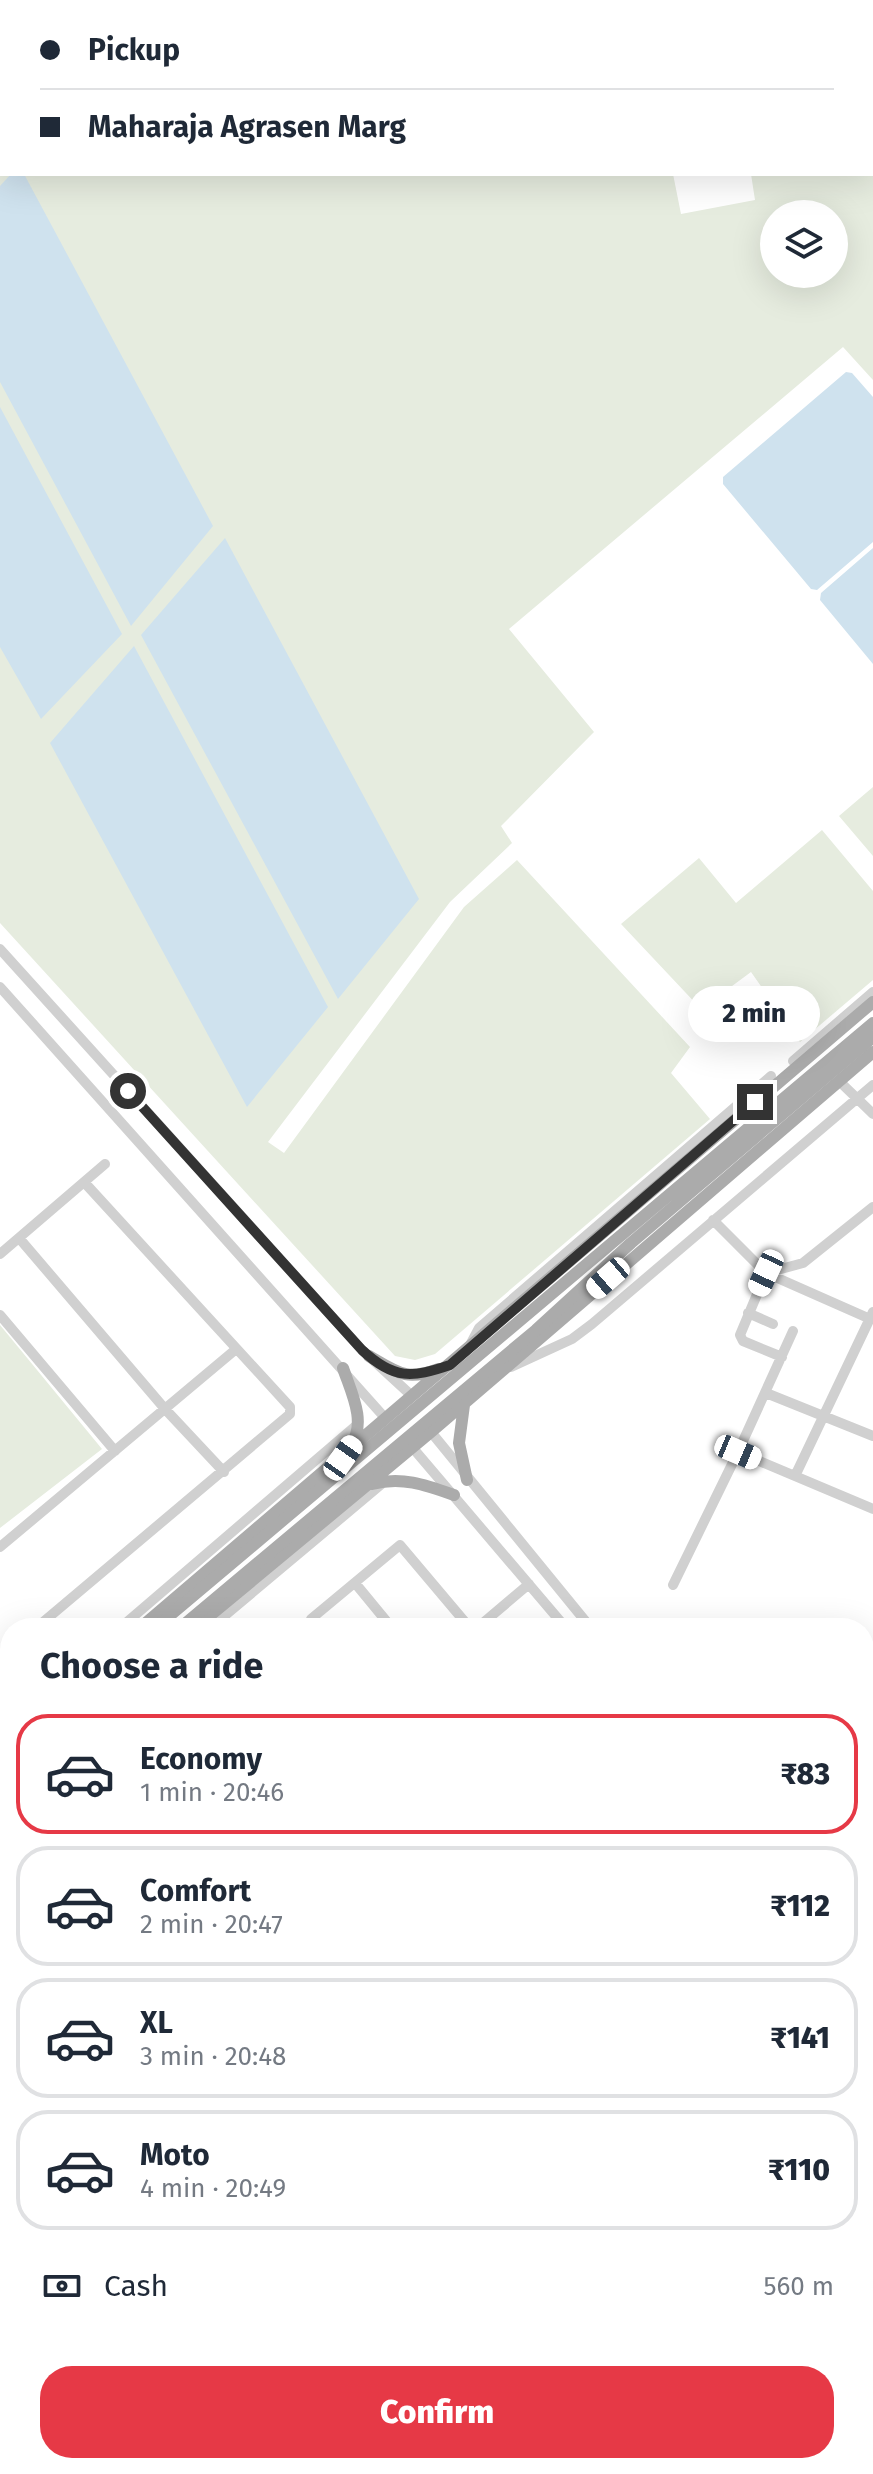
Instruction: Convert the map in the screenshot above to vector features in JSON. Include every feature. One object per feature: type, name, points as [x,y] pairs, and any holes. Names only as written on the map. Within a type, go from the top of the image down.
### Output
[{"type":"main road","points":[[152,1618],[873,1002]]},
{"type":"main road","points":[[167,1618],[873,1023]]},
{"type":"main road","points":[[192,1618],[536,1330],[631,1243],[873,1037]]},
{"type":"main road","points":[[207,1618],[431,1432],[873,1052]]},
{"type":"main road","points":[[676,1169],[699,1199]]},
{"type":"main road","points":[[369,1356],[401,1374],[413,1377],[450,1365]]},
{"type":"main road","points":[[343,1368],[358,1414],[357,1436],[343,1458]]},
{"type":"main road","points":[[466,1402],[458,1427],[467,1480]]},
{"type":"main road","points":[[365,1486],[385,1481],[423,1484],[454,1495]]},
{"type":"main road","points":[[193,1584],[217,1610]]},
{"type":"street","points":[[0,949],[369,1356],[412,1396]]},
{"type":"street","points":[[0,987],[386,1419]]},
{"type":"street","points":[[793,1061],[873,992]]},
{"type":"street","points":[[469,1349],[479,1328],[771,1076]]},
{"type":"street","points":[[839,1081],[873,1114]]},
{"type":"street","points":[[498,1373],[572,1339],[873,1085]]},
{"type":"street","points":[[0,1254],[105,1164]]},
{"type":"street","points":[[48,1618],[290,1414],[290,1407],[84,1182]]},
{"type":"street","points":[[766,1273],[803,1263],[873,1207]]},
{"type":"street","points":[[713,1220],[766,1273],[870,1315],[795,1476]]},
{"type":"street","points":[[19,1238],[165,1409],[224,1472]]},
{"type":"street","points":[[766,1273],[740,1329],[743,1341],[782,1357]]},
{"type":"street","points":[[748,1313],[773,1324]]},
{"type":"street","points":[[0,1315],[115,1451]]},
{"type":"street","points":[[673,1585],[793,1331]]},
{"type":"street","points":[[0,1547],[235,1350]]},
{"type":"street","points":[[766,1393],[873,1436]]},
{"type":"street","points":[[132,1618],[358,1424]]},
{"type":"street","points":[[431,1432],[467,1480],[583,1618]]},
{"type":"street","points":[[412,1447],[558,1618]]},
{"type":"street","points":[[738,1452],[873,1509]]},
{"type":"street","points":[[222,1618],[385,1481]]},
{"type":"street","points":[[312,1618],[397,1546],[403,1545],[462,1618]]},
{"type":"street","points":[[355,1583],[384,1618]]},
{"type":"street","points":[[489,1618],[529,1584]]},
{"type":"shaded area","points":[[0,176],[673,176],[681,214],[755,200],[751,176],[873,176],[873,380],[843,347],[509,629],[594,732],[501,826],[512,843],[450,902],[268,1142],[284,1153],[464,907],[517,860],[690,1047],[671,1073],[710,1119],[435,1354],[415,1360],[395,1356],[0,923]]},
{"type":"shaded area","points":[[873,787],[873,856],[839,816]]},
{"type":"shaded area","points":[[822,830],[873,891],[873,980],[800,1042],[751,972],[701,1009],[621,924],[699,858],[736,903]]},
{"type":"shaded area","points":[[0,1325],[102,1449],[0,1528]]},
{"type":"water","points":[[9,176],[25,176],[213,526],[131,626],[0,382],[0,186]]},
{"type":"water","points":[[846,372],[852,373],[873,397],[873,542],[817,590],[811,589],[723,484],[723,477]]},
{"type":"water","points":[[0,407],[122,634],[41,719],[0,647]]},
{"type":"water","points":[[225,538],[419,899],[338,999],[141,635]]},
{"type":"water","points":[[873,548],[873,664],[820,600],[821,593]]},
{"type":"water","points":[[134,646],[328,1007],[247,1107],[50,743]]},
{"type":"route","points":[[128,1091],[362,1350],[401,1374],[413,1377],[450,1365],[755,1102]]}]
